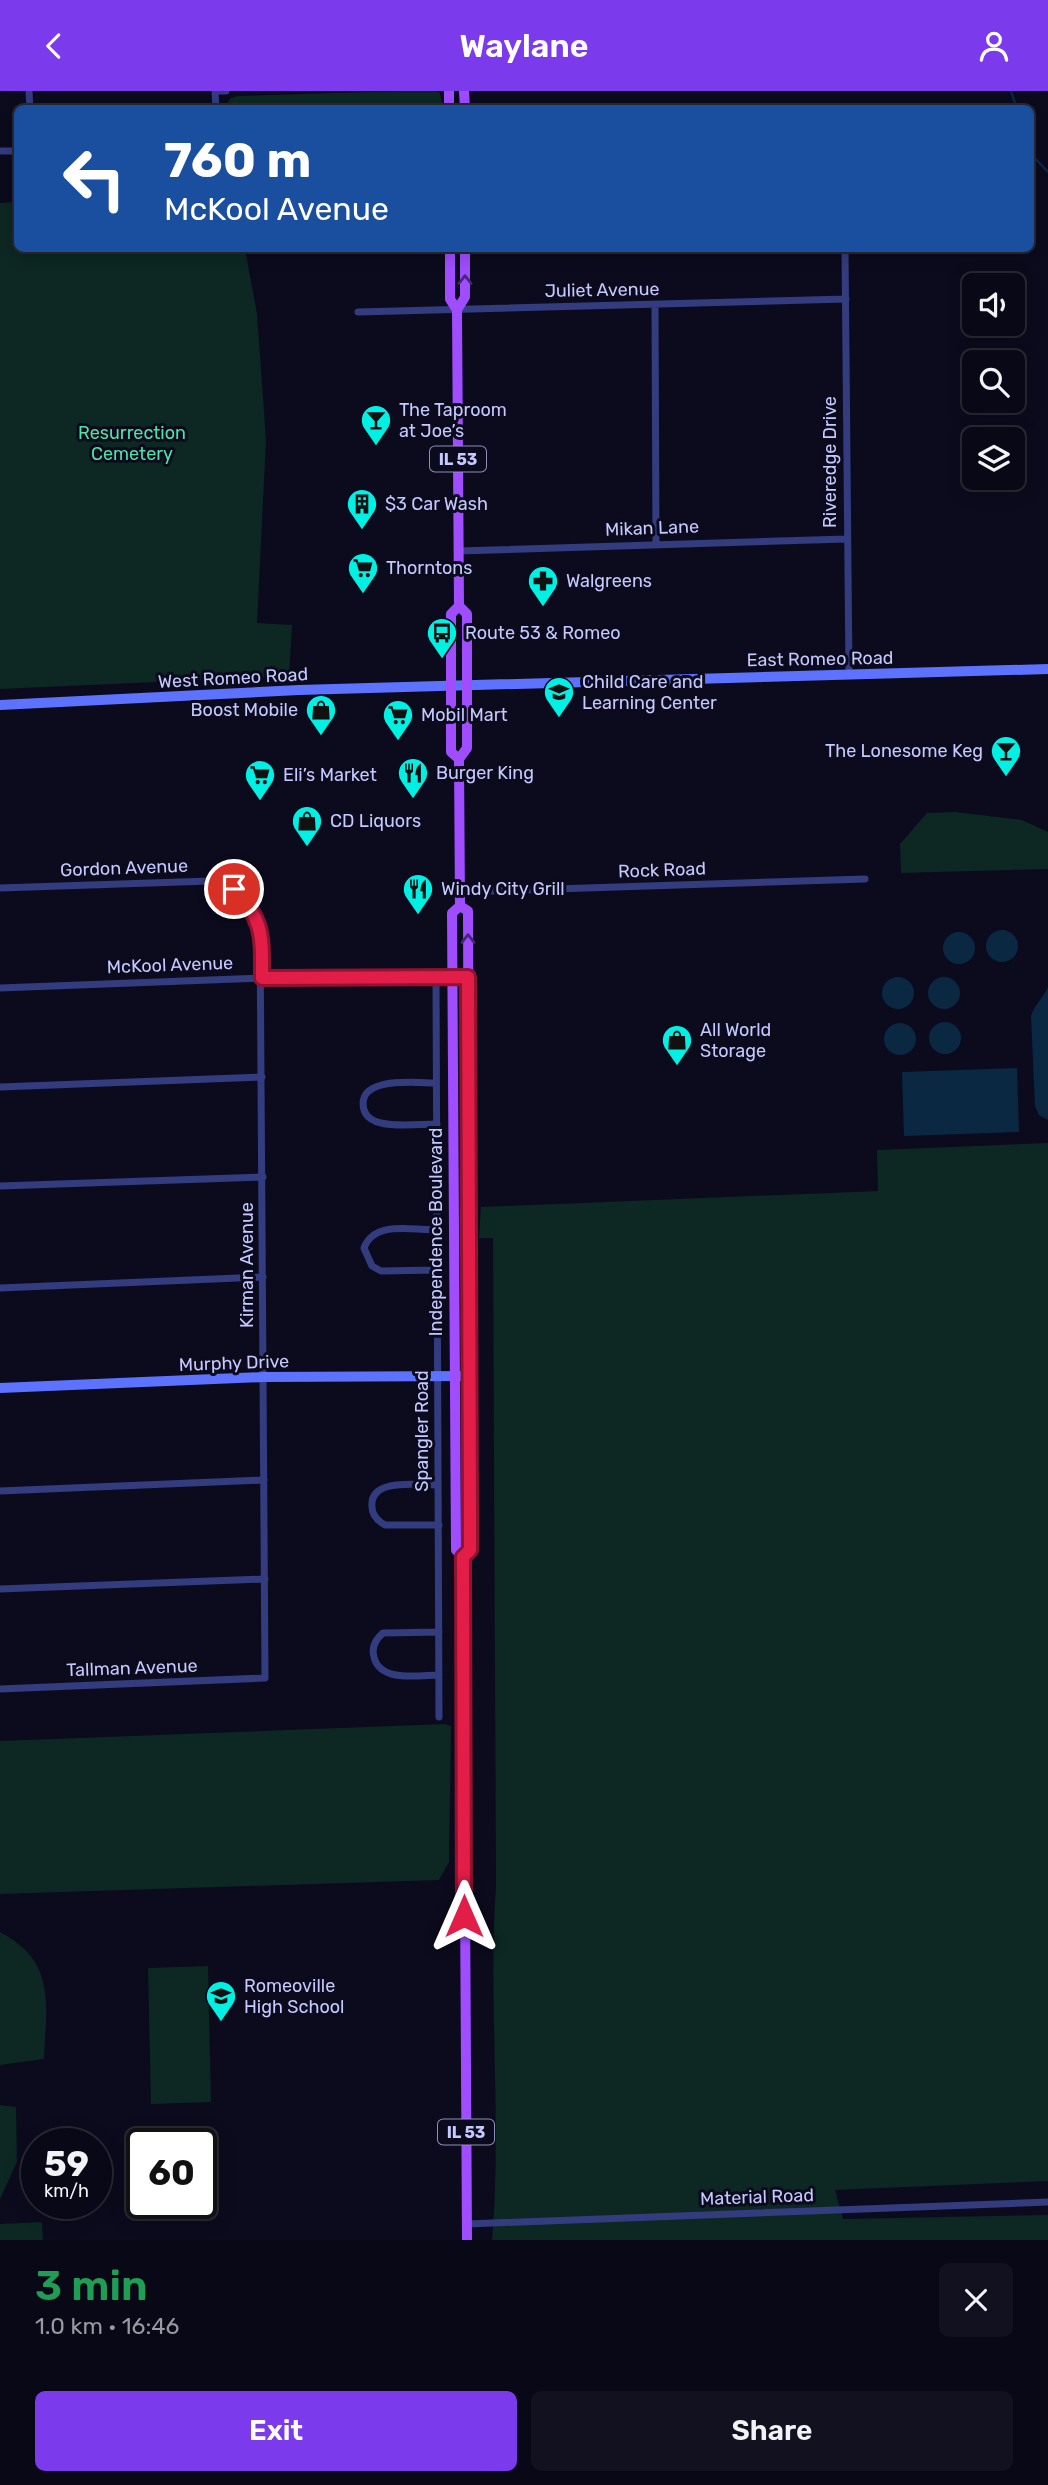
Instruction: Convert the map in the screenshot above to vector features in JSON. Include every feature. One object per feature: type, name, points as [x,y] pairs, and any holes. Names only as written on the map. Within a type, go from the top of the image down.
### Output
[{"type":"main road","name":"Independence Boulevard","points":[[450,252],[450,299],[457,310]]},
{"type":"main road","name":"Independence Boulevard","points":[[465,252],[465,297],[457,310],[459,606],[467,614],[467,748],[459,759],[460,906],[452,913],[456,1550],[463,1557],[467,2240]]},
{"type":"main road","name":"Independence Boulevard","points":[[459,606],[451,614],[452,752],[459,759]]},
{"type":"main road","name":"East Romeo Road","points":[[467,687],[715,677],[1048,669]]},
{"type":"main road","name":"West Romeo Road","points":[[0,705],[299,690],[467,687]]},
{"type":"main road","name":"Independence Boulevard","points":[[460,906],[468,911],[470,1550],[463,1557]]},
{"type":"main road","name":"Murphy Drive","points":[[0,1388],[264,1377],[470,1376]]},
{"type":"street","points":[[215,91],[226,91]]},
{"type":"street","name":"Riveredge Drive","points":[[845,252],[849,675]]},
{"type":"street","name":"Juliet Avenue","points":[[358,312],[846,299]]},
{"type":"street","points":[[655,305],[656,544]]},
{"type":"street","name":"Mikan Lane","points":[[458,551],[846,539]]},
{"type":"street","name":"Rock Road","points":[[460,892],[865,879]]},
{"type":"street","name":"Gordon Avenue","points":[[0,888],[211,881],[234,889],[251,907],[260,929],[262,978]]},
{"type":"street","name":"Spangler Road","points":[[436,977],[439,1717]]},
{"type":"street","name":"McKool Avenue","points":[[0,988],[262,978],[468,977]]},
{"type":"street","name":"Kirman Avenue","points":[[262,978],[265,1678]]},
{"type":"street","points":[[0,1087],[262,1077]]},
{"type":"street","points":[[436,1083],[382,1083],[372,1087],[365,1097],[365,1109],[370,1119],[380,1123],[437,1124]]},
{"type":"street","points":[[0,1187],[262,1177]]},
{"type":"street","points":[[437,1230],[383,1229],[368,1239],[365,1248],[372,1266],[381,1271],[437,1270]]},
{"type":"street","points":[[0,1288],[263,1277]]},
{"type":"street","points":[[0,1491],[264,1480]]},
{"type":"street","points":[[438,1485],[386,1486],[377,1492],[372,1505],[374,1515],[384,1525],[439,1525]]},
{"type":"street","points":[[0,1589],[265,1579]]},
{"type":"street","points":[[439,1632],[383,1633],[376,1639],[372,1650],[376,1664],[389,1674],[439,1675]]},
{"type":"street","name":"Tallman Avenue","points":[[0,1689],[265,1678]]},
{"type":"street","name":"Material Road","points":[[467,2224],[1048,2201]]},
{"type":"green space","points":[[436,91],[440,93],[442,105],[226,105],[231,98]]},
{"type":"green space","name":"Resurrection Cemetery","points":[[14,202],[14,252],[246,252],[257,314],[266,440],[257,623],[292,625],[289,676],[0,689],[0,203]]},
{"type":"green space","points":[[955,812],[1022,820],[1048,832],[1048,869],[901,873],[900,844],[927,813]]},
{"type":"green space","points":[[1048,1143],[1048,2181],[835,2190],[843,2219],[1048,2215],[1048,2240],[492,2240],[496,2151],[493,1974],[496,1885],[493,1238],[479,1238],[481,1207],[878,1191],[877,1150]]},
{"type":"green space","points":[[445,1724],[451,1726],[449,1862],[439,1880],[0,1894],[0,1741]]},
{"type":"green space","points":[[0,1932],[31,1957],[39,1971],[46,2003],[44,2059],[0,2065]]},
{"type":"green space","points":[[208,1966],[211,2102],[151,2104],[148,1968]]},
{"type":"green space","points":[[0,2105],[16,2107],[17,2162],[0,2199]]},
{"type":"green space","points":[[42,2222],[43,2240],[0,2240],[0,2224]]},
{"type":"water","points":[[1002,930],[1014,934],[1018,946],[1014,958],[1002,962],[990,958],[986,946],[990,934]]},
{"type":"water","points":[[959,932],[971,936],[975,948],[971,960],[959,964],[947,960],[943,948],[947,936]]},
{"type":"water","points":[[898,977],[910,981],[914,993],[910,1005],[898,1009],[886,1005],[882,993],[886,981]]},
{"type":"water","points":[[944,977],[956,981],[960,993],[956,1005],[944,1009],[932,1005],[928,993],[932,981]]},
{"type":"water","points":[[1048,987],[1048,1120],[1039,1115],[1035,1106],[1031,1016]]},
{"type":"water","points":[[945,1022],[957,1026],[961,1038],[957,1050],[945,1054],[933,1050],[929,1038],[933,1026]]},
{"type":"water","points":[[900,1023],[912,1027],[916,1039],[912,1051],[900,1055],[888,1051],[884,1039],[888,1027]]},
{"type":"water","points":[[1017,1068],[1019,1132],[904,1136],[902,1072]]},
{"type":"waterway","points":[[1011,91],[1016,105]]},
{"type":"waterway","points":[[1034,157],[1048,172]]},
{"type":"place","name":"The Taproom at Joe’s","points":[[376,447]]},
{"type":"place","name":"$3 Car Wash","points":[[362,531]]},
{"type":"place","name":"Thorntons","points":[[363,595]]},
{"type":"place","name":"Walgreens","points":[[543,608]]},
{"type":"place","name":"Route 53 & Romeo","points":[[442,660]]},
{"type":"place","name":"Child Care and Learning Center","points":[[559,719]]},
{"type":"place","name":"Boost Mobile","points":[[321,737]]},
{"type":"place","name":"Mobil Mart","points":[[398,742]]},
{"type":"place","name":"The Lonesome Keg","points":[[1006,778]]},
{"type":"place","name":"Burger King","points":[[413,800]]},
{"type":"place","name":"Eli’s Market","points":[[260,802]]},
{"type":"place","name":"CD Liquors","points":[[307,848]]},
{"type":"place","name":"Windy City Grill","points":[[418,916]]},
{"type":"place","name":"All World Storage","points":[[677,1067]]},
{"type":"place","name":"Romeoville High School","points":[[221,2023]]},
{"type":"route","points":[[234,889],[251,907],[260,929],[262,978],[468,977],[470,1550],[463,1557],[464,1916]]}]
